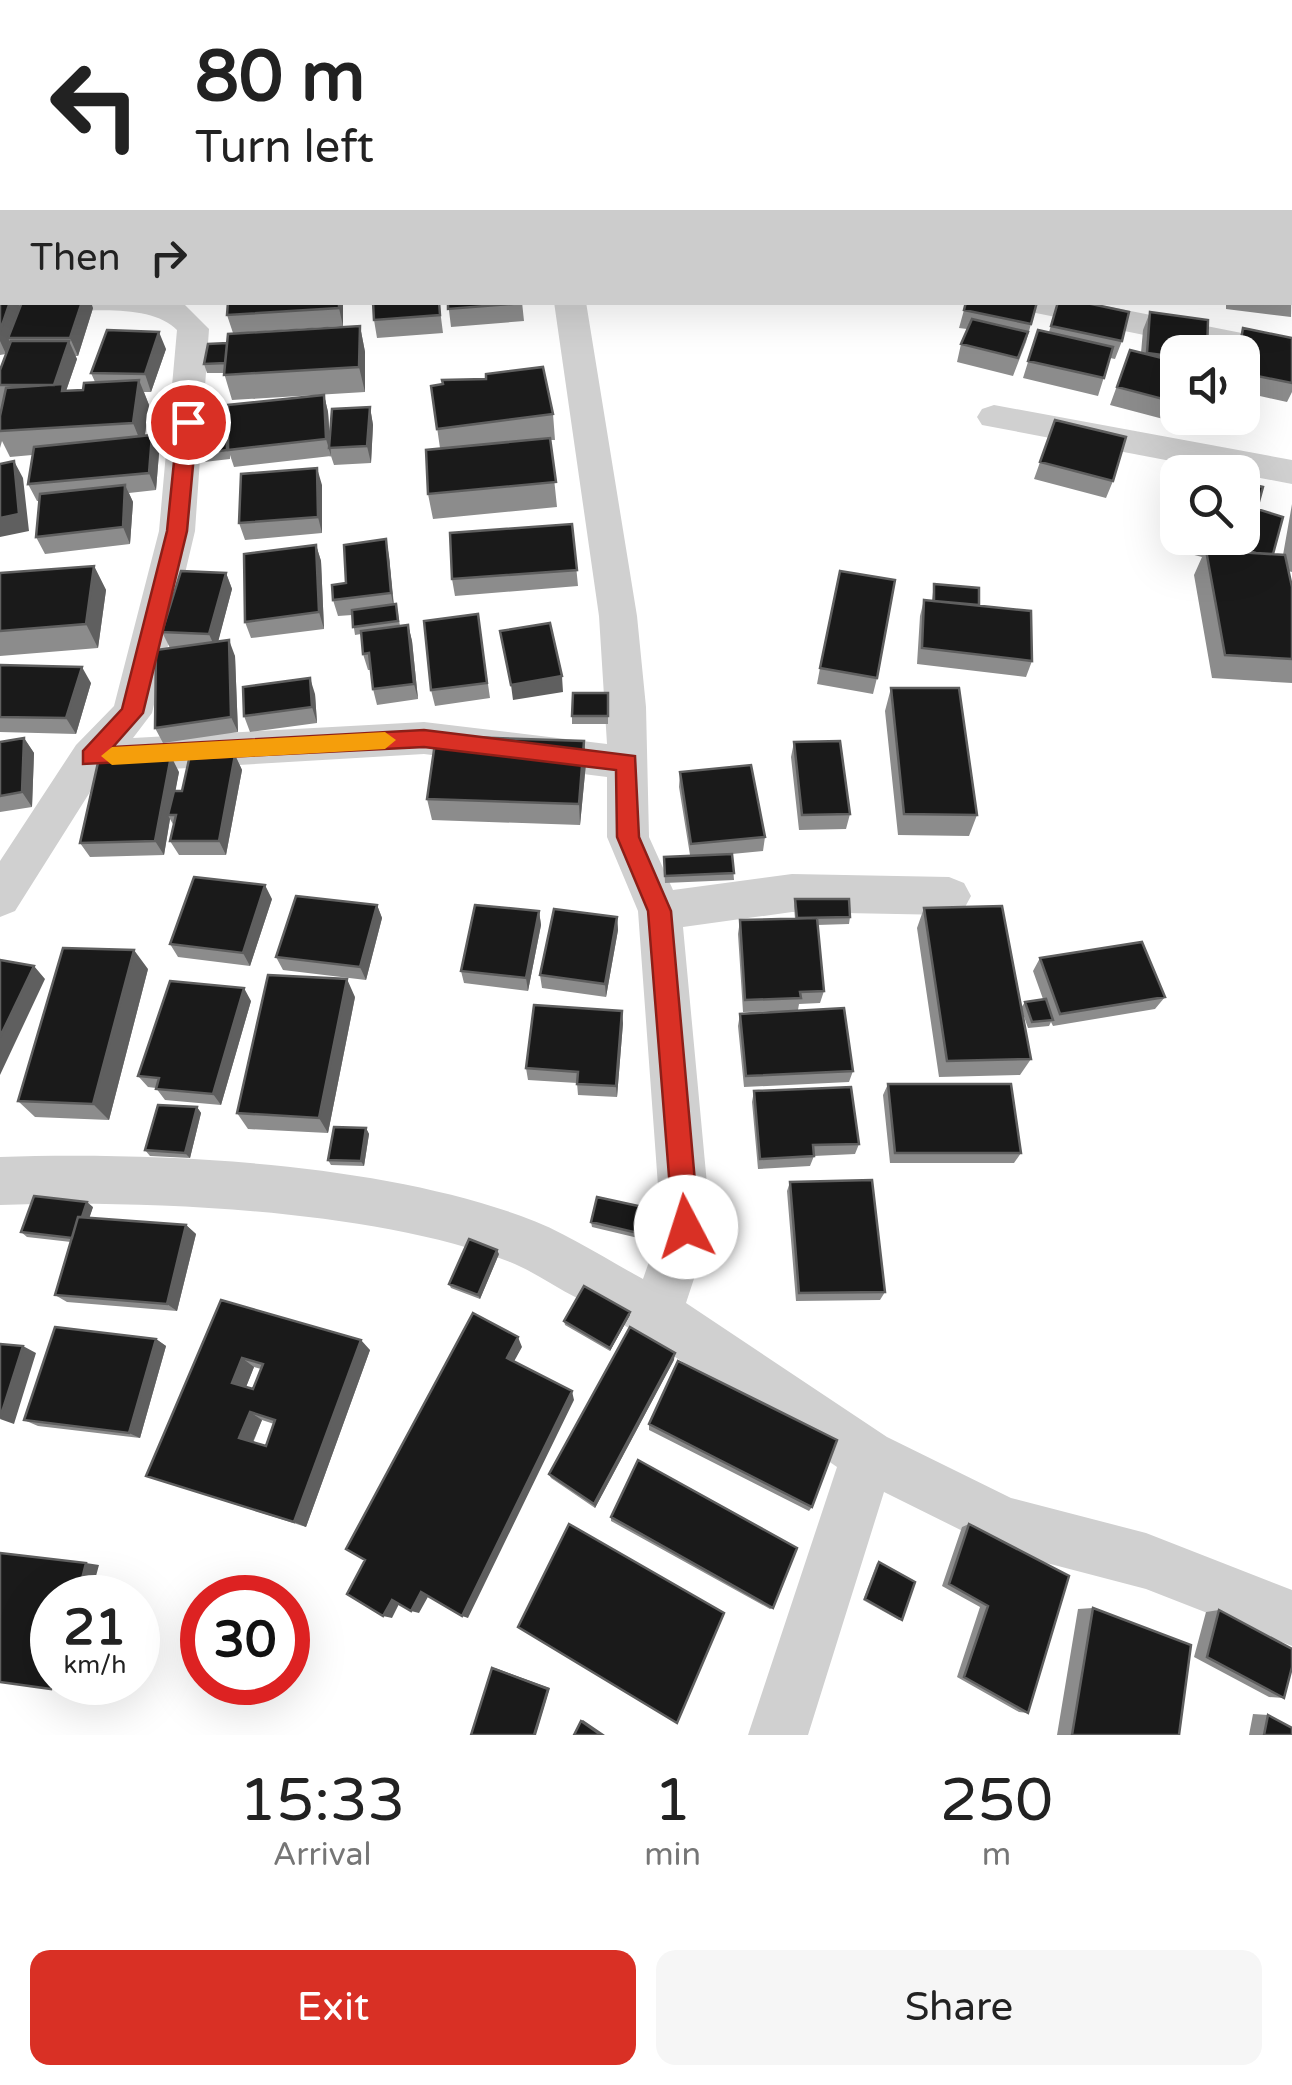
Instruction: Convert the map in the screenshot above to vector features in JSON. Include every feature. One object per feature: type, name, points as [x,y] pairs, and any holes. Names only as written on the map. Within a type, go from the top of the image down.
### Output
[{"type":"street","points":[[0,308],[56,305]]},
{"type":"street","points":[[0,898],[90,758],[132,713],[177,531],[194,329],[186,316],[159,305]]},
{"type":"street","points":[[570,305],[618,616],[628,837],[660,911],[686,1227],[657,1314]]},
{"type":"street","points":[[1046,305],[1292,354]]},
{"type":"street","points":[[994,417],[1292,472]]},
{"type":"street","points":[[90,758],[424,738],[627,763]]},
{"type":"street","points":[[660,911],[792,893],[950,896]]},
{"type":"street","points":[[0,1181],[62,1180],[294,1192],[416,1212],[519,1240],[657,1314],[868,1456],[1005,1524],[1146,1561],[1292,1618]]},
{"type":"street","points":[[778,1735],[868,1456]]},
{"type":"building","points":[[0,305],[9,305],[0,331]]},
{"type":"building","points":[[21,305],[81,305],[70,338],[8,338]]},
{"type":"building","points":[[228,305],[339,305],[339,308],[227,315]]},
{"type":"building","points":[[373,305],[439,305],[440,315],[374,320]]},
{"type":"building","points":[[448,305],[497,305],[448,309]]},
{"type":"building","points":[[965,305],[1036,305],[1031,324],[964,310]]},
{"type":"building","points":[[1057,305],[1096,305],[1129,312],[1122,341],[1051,326]]},
{"type":"building","points":[[1150,312],[1208,320],[1208,335],[1160,335],[1160,355],[1147,353]]},
{"type":"building","points":[[972,319],[1028,332],[1018,358],[961,344]]},
{"type":"building","points":[[360,326],[359,367],[224,375],[228,334]]},
{"type":"building","points":[[1243,328],[1292,338],[1292,383],[1260,377],[1260,335],[1242,335]]},
{"type":"building","points":[[107,330],[159,332],[145,374],[91,373]]},
{"type":"building","points":[[1038,330],[1113,347],[1104,378],[1028,361]]},
{"type":"building","points":[[11,341],[69,341],[54,385],[0,385],[0,370]]},
{"type":"building","points":[[227,343],[225,363],[204,364],[208,344]]},
{"type":"building","points":[[1130,350],[1160,358],[1160,398],[1117,387]]},
{"type":"building","points":[[543,367],[553,414],[437,429],[431,386],[443,384],[442,380],[486,379],[486,374]]},
{"type":"building","points":[[139,380],[133,423],[0,431],[6,388],[63,384],[62,391],[83,390],[84,383]]},
{"type":"building","points":[[324,395],[326,439],[228,450],[228,405]]},
{"type":"building","points":[[370,407],[367,446],[329,448],[332,409]]},
{"type":"building","points":[[1055,420],[1126,437],[1113,481],[1040,462]]},
{"type":"building","points":[[226,422],[227,450],[200,454],[200,425]]},
{"type":"building","points":[[152,435],[149,473],[28,484],[34,447]]},
{"type":"building","points":[[550,438],[556,482],[428,494],[426,450]]},
{"type":"building","points":[[14,461],[19,514],[0,518],[0,464]]},
{"type":"building","points":[[317,468],[318,517],[239,523],[241,474]]},
{"type":"building","points":[[125,485],[123,527],[36,537],[40,494]]},
{"type":"building","points":[[1260,510],[1283,517],[1273,554],[1260,553]]},
{"type":"building","points":[[572,524],[577,570],[452,579],[450,533]]},
{"type":"building","points":[[386,539],[391,593],[333,600],[332,585],[346,583],[344,545]]},
{"type":"building","points":[[316,545],[319,612],[245,622],[244,554]]},
{"type":"building","points":[[1207,555],[1285,555],[1292,587],[1292,659],[1225,655]]},
{"type":"building","points":[[94,566],[86,624],[0,631],[0,573]]},
{"type":"building","points":[[181,571],[226,573],[209,634],[162,632]]},
{"type":"building","points":[[840,571],[895,580],[877,678],[820,668]]},
{"type":"building","points":[[934,584],[979,588],[979,605],[934,601]]},
{"type":"building","points":[[924,600],[1031,611],[1032,661],[922,648]]},
{"type":"building","points":[[396,604],[398,621],[353,627],[352,610]]},
{"type":"building","points":[[478,614],[487,683],[431,690],[424,621]]},
{"type":"building","points":[[550,623],[562,676],[511,685],[500,631]]},
{"type":"building","points":[[408,625],[414,684],[373,689],[369,653],[363,654],[361,631]]},
{"type":"building","points":[[229,640],[231,717],[155,728],[156,650]]},
{"type":"building","points":[[0,665],[82,667],[66,718],[0,717]]},
{"type":"building","points":[[310,678],[312,707],[244,716],[243,687]]},
{"type":"building","points":[[891,688],[959,688],[977,815],[904,814]]},
{"type":"building","points":[[573,693],[608,693],[608,716],[572,716]]},
{"type":"building","points":[[436,736],[584,741],[579,804],[427,799]]},
{"type":"building","points":[[24,738],[22,792],[0,796],[0,742]]},
{"type":"building","points":[[840,741],[850,814],[802,815],[794,742]]},
{"type":"building","points":[[190,755],[235,755],[219,841],[170,841],[176,815],[168,815],[174,791],[182,791]]},
{"type":"building","points":[[171,756],[155,841],[80,843],[99,758]]},
{"type":"building","points":[[751,765],[765,837],[691,844],[680,772]]},
{"type":"building","points":[[732,854],[734,873],[665,876],[664,857]]},
{"type":"building","points":[[194,877],[265,885],[243,953],[170,944]]},
{"type":"building","points":[[296,896],[377,905],[360,967],[276,957]]},
{"type":"building","points":[[795,899],[849,899],[850,917],[797,918]]},
{"type":"building","points":[[475,905],[539,911],[526,978],[461,971]]},
{"type":"building","points":[[1002,906],[1031,1059],[947,1061],[924,908]]},
{"type":"building","points":[[554,909],[617,917],[605,984],[540,975]]},
{"type":"building","points":[[817,918],[824,991],[800,992],[801,998],[745,1000],[740,920]]},
{"type":"building","points":[[1142,942],[1165,997],[1060,1014],[1040,958]]},
{"type":"building","points":[[63,948],[134,950],[93,1104],[18,1101]]},
{"type":"building","points":[[0,960],[34,966],[0,1037]]},
{"type":"building","points":[[268,975],[347,979],[319,1118],[237,1113]]},
{"type":"building","points":[[170,981],[244,988],[213,1094],[156,1089],[159,1078],[138,1076]]},
{"type":"building","points":[[1046,999],[1053,1020],[1032,1022],[1025,1002]]},
{"type":"building","points":[[534,1005],[622,1011],[616,1086],[577,1084],[578,1072],[526,1068]]},
{"type":"building","points":[[844,1008],[853,1071],[746,1076],[740,1014]]},
{"type":"building","points":[[888,1084],[1011,1084],[1021,1153],[895,1153]]},
{"type":"building","points":[[851,1087],[859,1144],[813,1145],[814,1156],[760,1159],[754,1091]]},
{"type":"building","points":[[158,1105],[197,1107],[185,1153],[145,1150]]},
{"type":"building","points":[[334,1127],[366,1128],[361,1161],[328,1160]]},
{"type":"building","points":[[872,1180],[885,1292],[799,1293],[790,1182]]},
{"type":"building","points":[[34,1196],[87,1202],[72,1238],[21,1232]]},
{"type":"building","points":[[597,1197],[661,1211],[655,1237],[591,1222]]},
{"type":"building","points":[[78,1217],[186,1225],[167,1304],[55,1295]]},
{"type":"building","points":[[469,1239],[497,1250],[478,1295],[449,1284]]},
{"type":"building","points":[[584,1286],[630,1312],[610,1348],[564,1321]]},
{"type":"building","points":[[221,1300],[361,1340],[294,1522],[146,1476]],"holes":[[[242,1358],[263,1364],[253,1389],[232,1383]],[[250,1412],[275,1420],[266,1446],[239,1438]]]},
{"type":"building","points":[[473,1313],[518,1337],[507,1358],[572,1391],[462,1616],[421,1592],[411,1611],[392,1600],[383,1616],[347,1594],[365,1560],[346,1549]]},
{"type":"building","points":[[55,1327],[156,1339],[129,1433],[24,1420]]},
{"type":"building","points":[[630,1327],[675,1353],[594,1504],[549,1474]]},
{"type":"building","points":[[0,1344],[23,1346],[0,1418]]},
{"type":"building","points":[[678,1361],[837,1440],[812,1507],[649,1424]]},
{"type":"building","points":[[638,1460],[797,1548],[773,1608],[611,1517]]},
{"type":"building","points":[[569,1524],[724,1613],[677,1723],[518,1627]]},
{"type":"building","points":[[969,1524],[1069,1576],[1028,1713],[964,1677],[988,1606],[949,1584]]},
{"type":"building","points":[[0,1553],[86,1563],[83,1575],[30,1575],[30,1686],[0,1682]]},
{"type":"building","points":[[879,1562],[915,1582],[902,1620],[865,1599]]},
{"type":"building","points":[[1093,1608],[1191,1645],[1179,1735],[1072,1735]]},
{"type":"building","points":[[1219,1610],[1292,1649],[1284,1698],[1207,1657]]},
{"type":"building","points":[[492,1668],[548,1689],[534,1735],[471,1735]]},
{"type":"building","points":[[1268,1715],[1292,1728],[1292,1735],[1264,1735]]},
{"type":"building","points":[[581,1721],[601,1735],[574,1735]]},
{"type":"slow traffic","points":[[112,756],[385,740]]},
{"type":"route","points":[[188,422],[177,531],[132,713],[90,758],[424,738],[627,763],[628,837],[660,911],[686,1227]]}]
